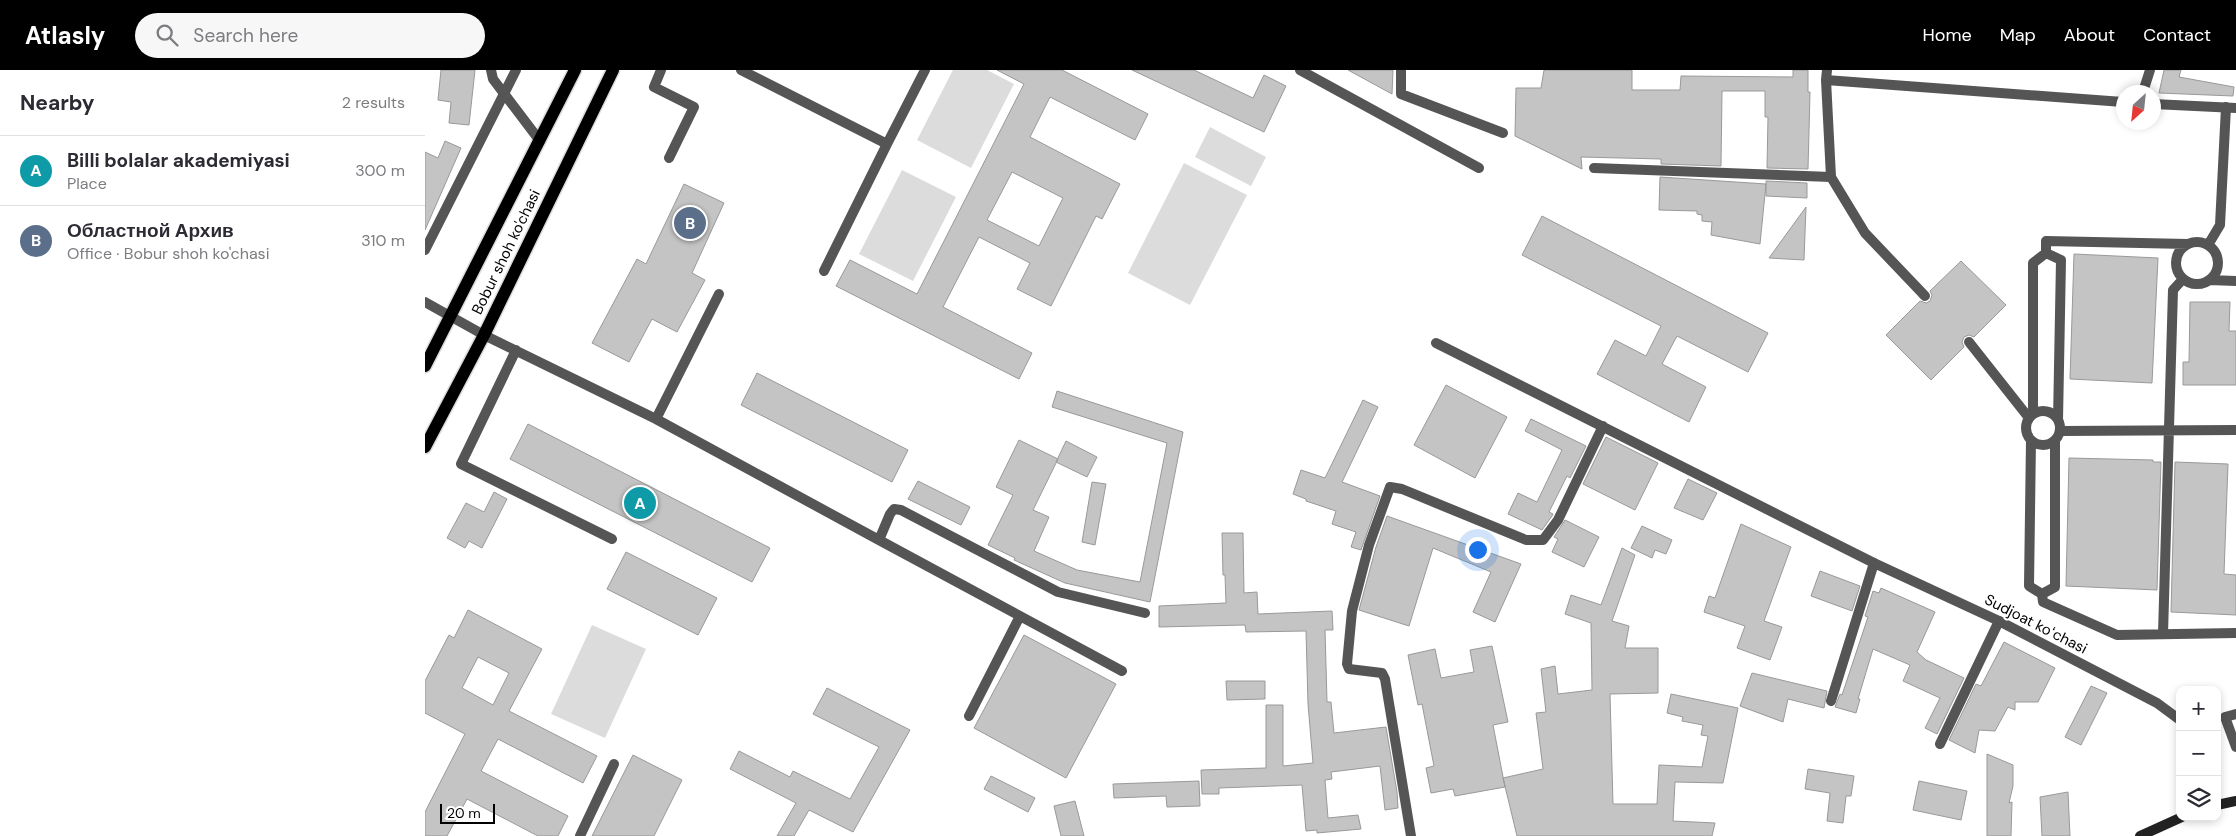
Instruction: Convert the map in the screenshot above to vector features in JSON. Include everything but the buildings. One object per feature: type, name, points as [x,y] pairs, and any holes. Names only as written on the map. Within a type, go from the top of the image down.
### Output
[{"type":"main road","name":"Bobur shoh ko'chasi","points":[[425,366],[575,70]]},
{"type":"main road","name":"Bobur shoh ko'chasi","points":[[425,448],[484,335],[613,70]]},
{"type":"street","points":[[491,70],[493,78],[539,141]]},
{"type":"street","points":[[425,250],[516,70]]},
{"type":"street","points":[[661,70],[653,87],[694,106],[669,158]]},
{"type":"street","points":[[741,70],[887,144]]},
{"type":"street","points":[[824,271],[925,70]]},
{"type":"street","points":[[1300,70],[1479,168]]},
{"type":"street","points":[[1401,70],[1401,94],[1503,133]]},
{"type":"street","points":[[2145,85],[2150,70]]},
{"type":"street","points":[[1925,296],[1865,233],[1831,177],[1827,75],[2116,101]]},
{"type":"street","points":[[2161,104],[2231,107],[2220,225],[2208,245]]},
{"type":"street","points":[[1594,168],[1831,177]]},
{"type":"street","points":[[2209,280],[2213,276],[2218,263],[2217,256],[2208,245],[2195,242],[2188,244],[2047,241],[2046,253],[2033,263],[2031,416],[2026,428],[2031,440],[2029,586],[2041,594],[2043,602],[2117,635],[2236,633]]},
{"type":"street","points":[[2188,244],[2178,253],[2176,260],[2178,273],[2183,279],[2195,284],[2209,280],[2236,281]]},
{"type":"street","points":[[2041,594],[2055,587],[2061,260],[2046,253]]},
{"type":"street","points":[[2163,634],[2173,290],[2183,279]]},
{"type":"street","points":[[656,419],[719,294]]},
{"type":"street","points":[[425,302],[484,335],[656,419],[1122,671]]},
{"type":"street","points":[[1969,342],[2031,416]]},
{"type":"street","name":"Sudjoat koʻchasi","points":[[1436,343],[1874,564],[1999,621],[2157,703],[2176,717]]},
{"type":"street","points":[[516,350],[461,464],[612,539]]},
{"type":"street","points":[[2031,416],[2038,412],[2049,412],[2058,420]]},
{"type":"street","points":[[1411,836],[1385,679],[1382,673],[1349,669],[1347,664],[1352,611],[1369,545],[1390,487],[1402,488],[1526,540],[1543,540],[1558,520],[1603,426]]},
{"type":"street","points":[[2031,440],[2039,445],[2045,445],[2057,435],[2169,429],[2236,430]]},
{"type":"street","points":[[879,540],[890,514],[894,509],[901,510],[1058,592],[1145,613]]},
{"type":"street","points":[[1831,701],[1874,564]]},
{"type":"street","points":[[969,716],[1020,616]]},
{"type":"street","points":[[1940,744],[1999,621]]},
{"type":"street","points":[[2236,714],[2225,717],[2236,746]]},
{"type":"street","points":[[580,836],[614,764]]},
{"type":"street","points":[[2221,804],[2236,801]]},
{"type":"street","points":[[2140,836],[2176,820]]},
{"type":"shaded area","points":[[953,70],[987,70],[1014,84],[971,168],[917,140]]},
{"type":"shaded area","points":[[1210,127],[1266,157],[1251,186],[1195,157]]},
{"type":"shaded area","points":[[1184,163],[1247,195],[1190,305],[1128,273]]},
{"type":"shaded area","points":[[902,170],[956,197],[913,281],[859,254]]},
{"type":"shaded area","points":[[592,625],[646,649],[605,738],[551,714]]},
{"type":"place","name":"Областной Архив","points":[[690,223]]},
{"type":"place","name":"Billi bolalar akademiyasi","points":[[640,503]]}]
